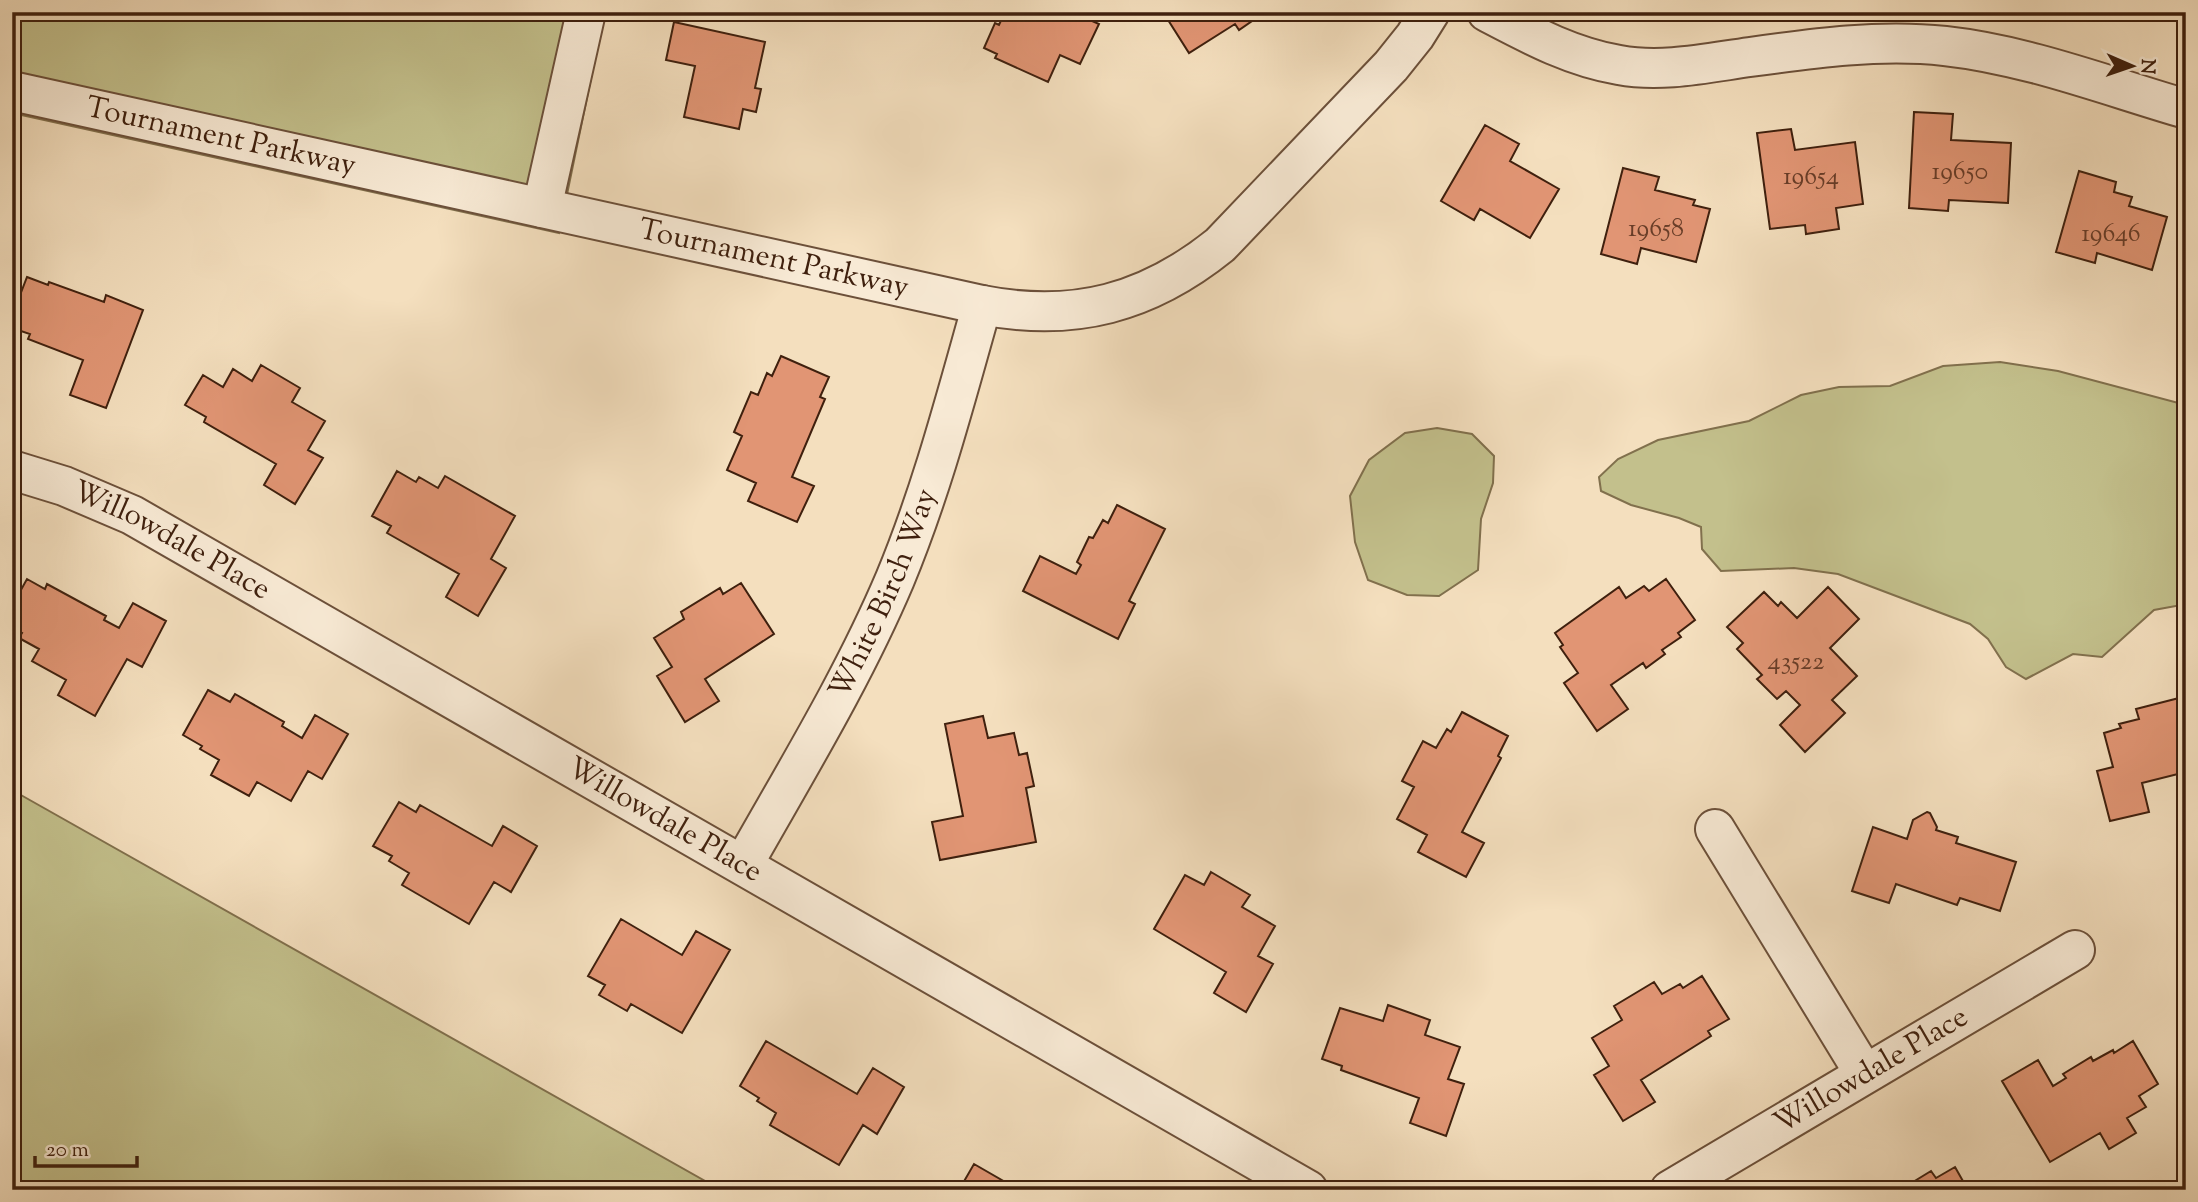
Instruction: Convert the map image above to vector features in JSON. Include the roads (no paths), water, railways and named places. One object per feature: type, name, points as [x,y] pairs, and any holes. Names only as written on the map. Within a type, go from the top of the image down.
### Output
[{"type":"street","points":[[541,208],[586,12]]},
{"type":"street","name":"Tournament Parkway","points":[[12,91],[982,305],[1016,311],[1065,311],[1110,303],[1157,287],[1193,266],[1220,244],[1391,66],[1430,12]]},
{"type":"street","points":[[1487,12],[1573,54],[1620,65],[1670,68],[1863,44],[1945,46],[2014,58],[2186,109]]},
{"type":"street","name":"White Birch Way","points":[[743,865],[853,670],[895,578],[932,480],[982,305]]},
{"type":"street","name":"Willowdale Place","points":[[12,470],[64,486],[132,515],[1308,1190]]},
{"type":"street","points":[[1715,828],[1864,1073]]},
{"type":"street","name":"Willowdale Place","points":[[1670,1190],[2075,950]]}]
